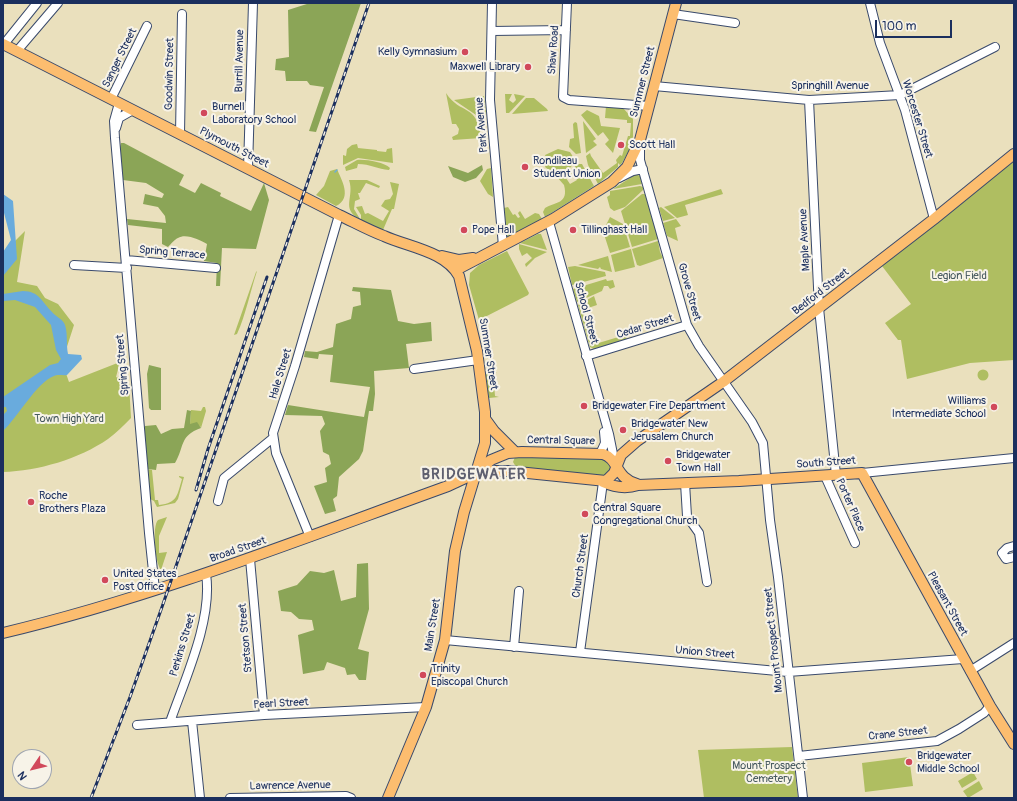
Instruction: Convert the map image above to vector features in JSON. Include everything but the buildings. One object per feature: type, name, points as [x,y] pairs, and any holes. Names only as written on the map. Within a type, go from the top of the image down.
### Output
[{"type":"main road","name":"Summer Street","points":[[476,473],[484,447],[485,419],[478,360],[463,288],[456,270],[549,222],[612,182],[627,167],[640,140],[676,3]]},
{"type":"main road","name":"Plymouth Street","points":[[4,44],[339,215],[383,236],[432,254],[456,270]]},
{"type":"main road","name":"Bedford Street","points":[[616,467],[621,455],[637,441],[724,382],[934,219],[1014,154]]},
{"type":"main road","name":"Summer Street","points":[[432,254],[460,260],[483,255]]},
{"type":"main road","points":[[485,419],[494,431],[515,452],[510,456],[508,462],[510,468],[516,472]]},
{"type":"main road","name":"Bedford Street","points":[[600,454],[637,441]]},
{"type":"main road","name":"Central Square","points":[[476,473],[496,458],[515,452],[600,454],[610,458],[616,467]]},
{"type":"main road","points":[[476,473],[497,470],[603,482],[612,476],[616,467]]},
{"type":"main road","points":[[616,467],[625,480],[638,485]]},
{"type":"main road","name":"Broad Street","points":[[3,633],[86,611],[206,574],[448,486],[476,473]]},
{"type":"main road","name":"Main Street","points":[[388,798],[426,707],[445,640],[456,551],[476,473]]},
{"type":"main road","name":"South Street","points":[[603,482],[622,487],[862,473]]},
{"type":"main road","name":"Pleasant Street","points":[[862,473],[970,671],[1014,744]]},
{"type":"street","points":[[3,34],[8,31],[33,3]]},
{"type":"street","points":[[4,44],[37,3]]},
{"type":"street","points":[[17,51],[58,3]]},
{"type":"street","name":"Burrill Avenue","points":[[248,168],[252,3]]},
{"type":"street","name":"Park Avenue","points":[[492,3],[490,100],[503,246]]},
{"type":"street","name":"Shaw Road","points":[[567,3],[562,94],[564,98],[569,100],[649,106]]},
{"type":"street","name":"Worcester Street","points":[[870,3],[880,43],[900,95],[934,219]]},
{"type":"street","name":"Goodwin Street","points":[[180,134],[182,14]]},
{"type":"street","points":[[673,14],[735,23]]},
{"type":"street","name":"Sanger Street","points":[[115,100],[147,26]]},
{"type":"street","points":[[492,31],[566,30]]},
{"type":"street","name":"Springhill Avenue","points":[[654,86],[809,100],[900,95],[995,47]]},
{"type":"street","name":"Spring Street","points":[[115,100],[115,135],[148,526],[155,590]]},
{"type":"street","name":"Maple Avenue","points":[[809,100],[819,308],[836,475]]},
{"type":"street","points":[[115,135],[119,118],[133,110]]},
{"type":"street","name":"Grove Street","points":[[640,140],[640,156],[643,169],[687,325],[761,439],[764,447],[767,479]]},
{"type":"street","name":"Summer Street","points":[[612,182],[630,172],[643,169]]},
{"type":"street","name":"Hale Street","points":[[310,537],[276,453],[273,433],[295,366],[339,215]]},
{"type":"street","name":"School Street","points":[[549,222],[616,467]]},
{"type":"street","name":"Spring Terrace","points":[[126,260],[216,268]]},
{"type":"street","points":[[74,265],[127,268]]},
{"type":"street","name":"Cedar Street","points":[[586,356],[687,325]]},
{"type":"street","points":[[414,369],[478,360]]},
{"type":"street","name":"School Street","points":[[600,454],[606,444],[601,411]]},
{"type":"street","points":[[218,501],[224,478],[273,438]]},
{"type":"street","name":"South Street","points":[[862,473],[1014,458]]},
{"type":"street","name":"Porter Place","points":[[825,476],[855,543]]},
{"type":"street","name":"Mount Prospect Street","points":[[767,479],[803,798]]},
{"type":"street","name":"Church Street","points":[[580,652],[603,482]]},
{"type":"street","points":[[685,483],[687,516],[699,533],[707,582]]},
{"type":"street","points":[[1014,546],[1006,548],[1002,553],[1003,556],[1008,559],[1014,557]]},
{"type":"street","name":"Stetson Street","points":[[250,558],[264,715]]},
{"type":"street","name":"Perkins Street","points":[[170,722],[204,619],[207,598],[206,574]]},
{"type":"street","points":[[514,647],[519,590]]},
{"type":"street","name":"Union Street","points":[[445,640],[788,672],[964,659]]},
{"type":"street","points":[[970,671],[1014,643]]},
{"type":"street","name":"Crane Street","points":[[799,756],[937,741],[954,733],[984,713],[990,706]]},
{"type":"street","name":"Pearl Street","points":[[137,725],[264,715],[426,707]]},
{"type":"street","points":[[192,721],[200,798]]},
{"type":"street","name":"Lawrence Avenue","points":[[230,798],[346,796],[351,798]]},
{"type":"green space","points":[[310,3],[361,3],[316,132],[309,131],[324,87],[310,85],[307,81],[286,81],[285,71],[275,70],[276,59],[289,57],[288,10]]},
{"type":"green space","points":[[446,93],[457,105],[468,111],[476,119],[481,138],[453,140],[452,137],[458,134],[459,129],[456,124],[452,124]]},
{"type":"green space","points":[[505,94],[512,94],[509,100],[513,103],[516,100],[514,94],[525,96],[509,113],[506,113]]},
{"type":"green space","points":[[484,96],[485,115],[476,115],[454,100]]},
{"type":"green space","points":[[526,98],[534,98],[548,111],[512,114]]},
{"type":"green space","points":[[606,106],[623,108],[633,119],[633,143],[622,163],[620,165],[618,163],[618,167],[598,184],[588,165],[586,156],[590,153],[603,173],[617,163],[616,160],[620,155],[622,156],[628,136],[630,136],[631,123],[627,123],[627,120],[605,118]]},
{"type":"green space","points":[[587,110],[599,116],[601,126],[620,128],[613,153],[605,144],[609,140],[603,132],[598,136],[581,115]]},
{"type":"green space","points":[[583,121],[596,139],[593,141],[597,145],[586,153]]},
{"type":"green space","points":[[575,122],[577,123],[581,153],[576,154],[569,147],[570,139],[574,138],[573,124]]},
{"type":"green space","points":[[121,143],[124,143],[184,175],[179,185],[195,193],[201,183],[221,193],[220,196],[251,211],[264,183],[269,200],[256,249],[222,248],[220,286],[216,286],[217,263],[204,261],[207,244],[185,236],[174,240],[168,247],[162,244],[162,229],[128,225],[127,219],[166,223],[165,216],[158,207],[143,204],[145,194],[162,198],[164,194],[146,183],[123,180],[120,148]]},
{"type":"green space","points":[[357,144],[358,148],[377,151],[386,152],[387,149],[392,148],[393,163],[358,158],[343,165],[343,155],[346,156],[347,149],[352,145]]},
{"type":"green space","points":[[558,149],[570,152],[575,160],[568,169],[555,172],[545,167],[547,161],[545,155]]},
{"type":"green space","points":[[357,160],[374,161],[390,168],[389,170],[381,169],[358,164],[357,168],[346,171],[345,167]]},
{"type":"green space","name":"Legion Field","points":[[1014,160],[1014,360],[970,363],[907,379],[901,340],[898,340],[885,323],[911,304],[882,266]]},
{"type":"green space","points":[[577,164],[582,164],[594,186],[545,217],[543,212],[545,208],[560,201],[565,196],[564,185],[557,177],[567,174],[569,176],[566,178],[570,184],[577,180],[571,172]]},
{"type":"green space","points":[[482,165],[483,170],[476,178],[465,182],[453,177],[448,166],[468,173]]},
{"type":"green space","points":[[491,168],[493,197],[488,194],[480,181],[487,169]]},
{"type":"green space","points":[[337,169],[343,183],[345,193],[341,203],[336,206],[316,195],[324,186],[330,171]]},
{"type":"green space","points":[[636,174],[640,176],[642,184],[613,189]]},
{"type":"green space","points":[[349,180],[367,180],[380,186],[379,188],[366,183],[360,193],[358,193],[360,199],[355,201],[354,209],[360,219],[354,215],[349,207]]},
{"type":"green space","points":[[390,182],[399,184],[394,209],[392,209],[383,230],[361,220],[361,215],[356,207],[362,206],[365,214],[368,213],[383,221],[389,211],[381,206],[385,200],[390,199],[393,194]]},
{"type":"green space","points":[[640,186],[643,187],[643,190],[625,207],[614,211],[610,208],[607,197],[610,195],[610,191]]},
{"type":"green space","points":[[721,189],[723,194],[685,205],[688,215],[677,218],[664,207]]},
{"type":"green space","points":[[642,194],[645,194],[658,239],[632,247],[621,211]]},
{"type":"green space","points":[[508,207],[513,215],[515,214],[518,218],[520,217],[518,213],[520,211],[525,219],[535,213],[539,214],[542,219],[507,237],[504,208]]},
{"type":"green space","points":[[661,207],[675,218],[663,221],[659,208]]},
{"type":"green space","points":[[610,217],[623,224],[630,247],[610,253],[603,231]]},
{"type":"green space","points":[[676,219],[681,226],[675,228],[678,241],[667,236],[663,223]]},
{"type":"green space","name":"Town High Yard","points":[[25,231],[17,282],[37,286],[45,298],[58,304],[74,325],[62,362],[69,382],[120,362],[116,377],[129,383],[131,418],[108,439],[97,446],[71,458],[58,463],[30,469],[3,472],[3,253]]},
{"type":"green space","points":[[541,234],[547,250],[520,243]]},
{"type":"green space","points":[[658,241],[663,258],[640,266],[637,265],[632,249]]},
{"type":"green space","points":[[519,244],[547,252],[535,258],[526,267],[525,264],[532,258],[527,253],[522,256],[519,249]]},
{"type":"green space","points":[[631,249],[635,267],[615,272],[611,255]]},
{"type":"green space","points":[[507,251],[529,293],[528,295],[479,320],[469,285],[470,273],[479,265]]},
{"type":"green space","points":[[608,256],[612,272],[601,269],[600,267],[598,269],[578,265]]},
{"type":"green space","points":[[575,266],[605,272],[606,276],[572,285],[568,267]]},
{"type":"green space","points":[[257,271],[240,326],[237,334],[234,335],[256,272]]},
{"type":"green space","points":[[606,279],[607,281],[613,280],[615,287],[610,289],[608,286],[604,286],[602,291],[577,302],[573,289]]},
{"type":"green space","points":[[353,287],[391,290],[398,321],[414,324],[431,322],[432,341],[406,344],[409,368],[374,371],[375,394],[373,411],[369,411],[363,451],[359,459],[339,477],[337,496],[333,499],[336,511],[325,514],[314,486],[327,482],[325,468],[331,464],[329,455],[323,452],[320,431],[325,424],[322,416],[285,415],[288,405],[364,417],[370,387],[330,382],[333,355],[319,354],[318,359],[304,357],[305,351],[317,352],[333,347],[336,324],[351,319],[353,307],[361,305],[360,292],[352,291]]},
{"type":"green space","points":[[594,296],[597,305],[582,310],[592,345],[625,335],[627,339],[594,349],[590,347],[578,305]]},
{"type":"green space","points":[[149,365],[161,368],[161,410],[151,410],[149,408],[147,374]]},
{"type":"green space","points":[[983,369],[987,371],[989,375],[987,379],[983,381],[979,379],[977,375],[979,371]]},
{"type":"green space","points":[[497,372],[493,374],[495,396],[499,397],[489,398],[485,375]]},
{"type":"green space","points":[[203,407],[205,407],[206,411],[201,428],[200,426],[190,424],[191,410],[201,411]]},
{"type":"green space","points":[[187,410],[191,411],[190,424],[197,422],[201,428],[189,434],[186,438],[175,463],[157,464],[156,470],[148,469],[145,426],[156,425],[161,434],[172,429],[184,428]]},
{"type":"green space","points":[[515,457],[604,459],[611,464],[612,470],[606,477],[516,467],[513,462]]},
{"type":"green space","points":[[148,469],[152,470],[155,500],[158,500],[159,505],[170,502],[176,497],[182,479],[179,476],[184,477],[178,499],[175,503],[157,507],[154,501],[150,499]]},
{"type":"green space","points":[[167,517],[159,536],[159,553],[167,552],[161,570],[157,560],[155,529],[158,520]]},
{"type":"green space","points":[[368,563],[369,609],[358,649],[369,652],[366,680],[359,680],[355,674],[347,675],[345,668],[327,662],[324,670],[303,674],[298,635],[314,630],[312,620],[299,619],[291,612],[281,611],[278,591],[297,585],[310,571],[324,573],[334,570],[341,601],[356,597],[357,564]]},
{"type":"green space","name":"Mount Prospect Cemetery","points":[[792,747],[798,798],[704,798],[698,750]]},
{"type":"green space","points":[[909,757],[913,786],[865,792],[862,763]]},
{"type":"green space","points":[[973,772],[977,779],[962,788],[958,781]]},
{"type":"green space","points":[[979,781],[983,789],[968,798],[963,791]]},
{"type":"water","points":[[3,194],[13,201],[17,259],[3,276],[3,252],[11,240],[3,209]]},
{"type":"water","points":[[28,291],[37,295],[54,314],[63,321],[66,328],[68,354],[81,355],[82,359],[67,375],[54,376],[41,385],[3,431],[3,415],[7,411],[6,407],[3,407],[3,397],[50,365],[58,363],[61,359],[56,350],[51,325],[35,307],[15,300],[3,301],[3,294]]},
{"type":"railway","points":[[91,798],[130,697],[162,607],[369,3]]},
{"type":"railway","points":[[196,490],[208,449],[267,277]]},
{"type":"place","name":"Kelly Gymnasium","points":[[465,52]]},
{"type":"place","name":"Maxwell Library","points":[[528,67]]},
{"type":"place","name":"Burnell Laboratory School","points":[[204,113]]},
{"type":"place","name":"Scott Hall","points":[[621,145]]},
{"type":"place","name":"Rondileau Student Union","points":[[525,167]]},
{"type":"place","name":"Pope Hall","points":[[464,230]]},
{"type":"place","name":"Tillinghast Hall","points":[[573,230]]},
{"type":"place","name":"Bridgewater Fire Department","points":[[584,406]]},
{"type":"place","name":"Williams Intermediate School","points":[[994,407]]},
{"type":"place","name":"Bridgewater New Jerusalem Church","points":[[623,430]]},
{"type":"place","name":"Bridgewater Town Hall","points":[[668,461]]},
{"type":"place","name":"Roche Brothers Plaza","points":[[31,502]]},
{"type":"place","name":"Central Square Congregational Church","points":[[585,514]]},
{"type":"place","name":"United States Post Office","points":[[105,580]]},
{"type":"place","name":"Trinity Episcopal Church","points":[[423,675]]},
{"type":"place","name":"Bridgewater Middle School","points":[[909,762]]},
{"type":"district","name":"BRIDGEWATER","points":[[474,475]]}]
